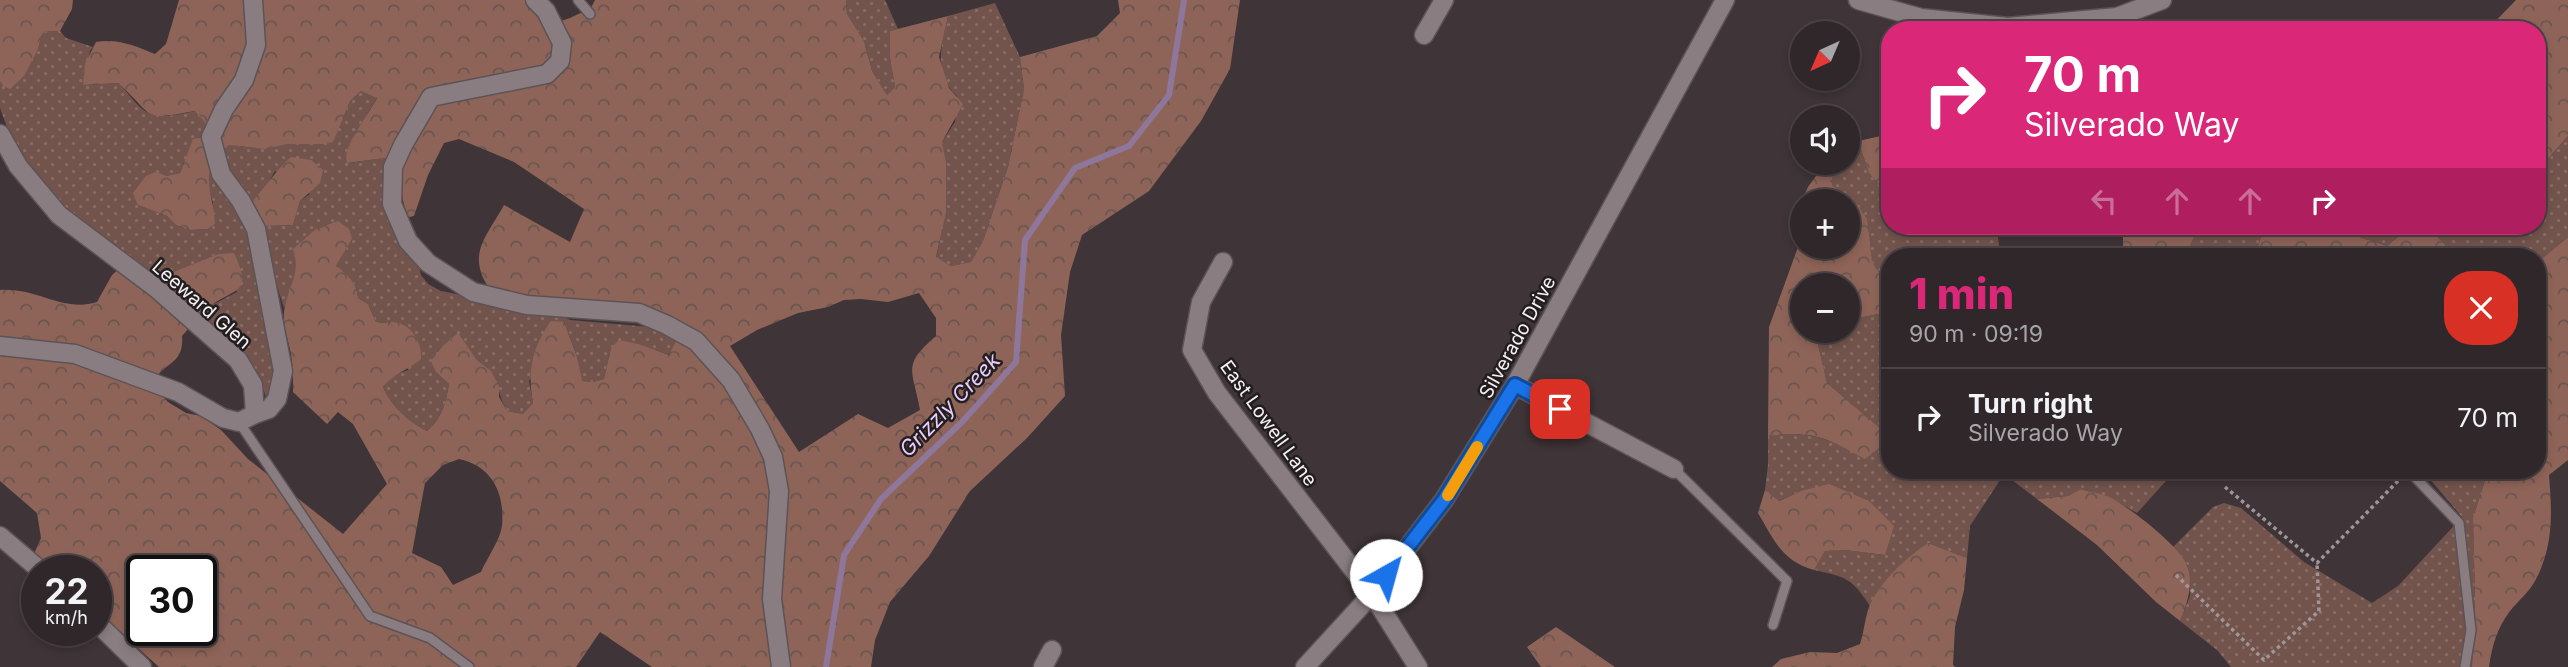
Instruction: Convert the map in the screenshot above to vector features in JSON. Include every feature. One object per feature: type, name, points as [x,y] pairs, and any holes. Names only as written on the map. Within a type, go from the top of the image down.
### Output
[{"type":"street","points":[[0,346],[75,354],[178,392],[223,418],[247,418],[269,408],[277,399],[284,371],[256,229],[241,201],[221,174],[211,137],[224,109],[244,80],[256,45],[253,0]]},
{"type":"street","points":[[536,0],[546,11],[562,43],[560,61],[547,74],[431,97],[393,167],[392,204],[408,241],[428,263],[473,292],[527,305],[639,313],[696,341],[731,380],[773,457],[779,491],[772,599],[780,667]]},
{"type":"street","points":[[1424,35],[1444,0]]},
{"type":"street","name":"Silverado Drive","points":[[1305,667],[1372,594],[1444,500],[1515,385],[1725,0]]},
{"type":"street","points":[[1858,0],[1921,18],[1950,21]]},
{"type":"street","points":[[2073,21],[2117,17],[2162,0]]},
{"type":"street","name":"Leeward Glen","points":[[0,134],[18,166],[59,215],[156,288],[238,360],[253,385],[247,418]]},
{"type":"street","name":"East Lowell Lane","points":[[1223,262],[1201,302],[1192,350],[1217,393],[1372,594],[1418,667]]},
{"type":"street","points":[[1515,385],[1674,469]]},
{"type":"street","points":[[0,537],[22,555]]},
{"type":"street","points":[[112,638],[142,667]]},
{"type":"street","points":[[1043,667],[1052,650]]},
{"type":"lane","points":[[579,0],[590,14]]},
{"type":"lane","points":[[247,418],[370,617],[430,638],[469,667]]},
{"type":"lane","points":[[1674,469],[1787,581],[1773,625]]},
{"type":"lane","points":[[2417,479],[2459,523],[2472,630],[2465,667]]},
{"type":"path","points":[[2176,575],[2264,660],[2319,611],[2317,563],[2399,480]]},
{"type":"path","points":[[2225,487],[2317,563]]},
{"type":"shaded area","points":[[846,0],[885,0],[898,29],[890,31],[890,58],[895,87],[887,95],[872,71],[864,41],[847,14]]},
{"type":"shaded area","points":[[995,3],[1020,57],[1024,89],[1008,167],[983,241],[971,262],[951,266],[936,258],[945,200],[942,142],[955,122],[957,96],[944,78],[941,58],[943,37],[948,16]]},
{"type":"shaded area","points":[[46,31],[60,31],[66,38],[93,47],[83,85],[118,83],[138,105],[153,115],[167,116],[196,111],[211,129],[184,162],[180,173],[166,176],[138,205],[167,216],[176,225],[190,230],[207,229],[213,202],[207,186],[209,170],[228,194],[248,233],[272,347],[273,382],[266,397],[261,383],[201,314],[210,306],[237,292],[218,254],[162,277],[148,275],[61,208],[37,179],[12,141],[0,108],[0,81],[3,86],[38,49],[42,34]]},
{"type":"shaded area","points":[[361,91],[377,97],[349,147],[348,163],[385,158],[390,162],[386,206],[389,221],[396,235],[418,262],[421,275],[428,284],[441,291],[557,314],[570,320],[650,327],[677,339],[670,355],[655,350],[611,348],[604,379],[581,381],[577,357],[564,322],[529,381],[533,403],[523,414],[507,411],[491,372],[476,359],[436,372],[449,384],[440,416],[427,431],[407,418],[391,401],[383,387],[392,376],[408,370],[391,322],[376,322],[368,304],[358,298],[351,279],[336,266],[352,239],[296,258],[296,275],[284,308],[273,273],[265,226],[293,225],[300,201],[310,194],[275,171],[266,187],[251,203],[229,174],[219,152],[229,144],[258,147],[297,142],[332,142],[350,101]]},
{"type":"shaded area","points":[[2568,136],[2568,237],[2546,255],[2546,248],[2446,248],[2422,235],[2546,235],[2546,161]]},
{"type":"shaded area","points":[[1860,147],[1869,173],[1881,187],[1881,235],[1997,235],[2000,248],[1881,248],[1881,275],[1872,262],[1860,216],[1860,189],[1837,189],[1828,175],[1860,175]]},
{"type":"shaded area","points":[[2195,235],[2261,235],[2258,248],[2189,248]]},
{"type":"shaded area","points":[[2355,235],[2400,235],[2387,246]]},
{"type":"shaded area","points":[[1881,313],[1881,479],[2001,479],[1970,526],[1967,558],[1928,543],[1887,580],[1870,606],[1847,580],[1814,570],[1825,551],[1845,550],[1885,555],[1801,491],[1778,501],[1765,490],[1768,436],[1804,434],[1839,445],[1880,428],[1827,383],[1818,343],[1860,343],[1860,318]]},
{"type":"shaded area","points":[[2011,479],[2168,479],[2137,513],[2106,496],[2081,489],[2068,496],[2037,499]]},
{"type":"shaded area","points":[[2430,479],[2485,479],[2473,518],[2475,600],[2472,667],[2231,667],[2217,650],[2180,621],[2190,596],[2188,566],[2173,547],[2213,507],[2224,503],[2241,508],[2304,562],[2372,603],[2398,586],[2462,517]]},
{"type":"green space","points":[[0,0],[73,0],[72,9],[60,31],[46,31],[42,34],[38,49],[24,76],[10,89],[0,81]]},
{"type":"green space","points":[[179,0],[532,0],[549,23],[590,10],[595,0],[846,0],[847,14],[864,41],[872,71],[887,95],[895,87],[890,58],[890,31],[948,16],[939,57],[949,88],[963,104],[942,142],[946,163],[946,212],[936,257],[951,266],[971,262],[983,241],[1008,167],[1024,89],[1020,57],[1097,36],[1120,13],[1118,0],[1240,0],[1230,69],[1201,121],[1149,191],[1082,235],[1070,272],[1061,335],[1065,396],[1027,438],[970,491],[929,556],[890,602],[875,640],[871,667],[652,667],[600,632],[576,667],[159,667],[136,646],[217,646],[217,555],[126,555],[126,637],[112,624],[112,555],[34,554],[41,538],[37,513],[0,481],[0,290],[26,292],[61,302],[85,305],[97,302],[112,275],[121,267],[161,277],[218,254],[234,253],[240,267],[242,283],[234,292],[205,310],[182,336],[178,356],[155,378],[158,391],[168,402],[186,413],[201,416],[221,430],[248,459],[343,534],[387,484],[353,424],[338,412],[327,424],[293,392],[292,359],[284,312],[296,265],[293,249],[315,230],[338,221],[349,229],[352,239],[336,266],[351,279],[358,298],[368,304],[376,322],[400,323],[418,340],[421,359],[383,387],[401,413],[427,431],[440,416],[449,384],[436,372],[431,361],[458,333],[476,359],[491,371],[499,386],[499,397],[507,411],[523,414],[533,403],[531,370],[535,350],[551,321],[564,322],[577,357],[582,381],[604,379],[611,348],[619,340],[669,355],[677,339],[669,323],[493,294],[480,269],[480,249],[504,205],[570,242],[584,209],[514,162],[459,139],[444,143],[428,175],[414,216],[409,217],[399,179],[385,158],[347,163],[352,139],[377,98],[361,91],[350,101],[333,142],[286,144],[266,149],[229,145],[219,154],[210,172],[215,224],[207,229],[190,230],[176,225],[167,216],[138,205],[133,193],[146,176],[156,172],[166,176],[180,173],[193,139],[207,137],[211,129],[195,111],[165,116],[150,114],[118,83],[83,85],[85,64],[96,42],[119,42],[155,54],[166,44]],"holes":[[[919,293],[936,318],[936,336],[918,355],[912,369],[920,410],[888,428],[858,414],[799,452],[730,346],[757,330],[798,313],[828,307],[844,300],[888,302]],[[459,459],[480,468],[494,483],[501,503],[502,526],[481,572],[453,585],[441,567],[412,553],[425,483],[443,465]]]},
{"type":"green space","points":[[2516,0],[2568,0],[2568,136],[2546,161],[2546,21],[2496,21]]},
{"type":"green space","points":[[1881,136],[1881,187],[1869,173],[1860,141]]},
{"type":"green space","points":[[291,157],[311,160],[323,170],[320,183],[300,201],[293,225],[265,226],[251,203]]},
{"type":"green space","points":[[1817,175],[1828,175],[1837,189],[1807,189]]},
{"type":"green space","points":[[1860,208],[1867,219],[1872,262],[1881,275],[1881,313],[1860,318],[1860,273],[1790,273],[1790,343],[1818,343],[1827,383],[1880,428],[1881,446],[1865,459],[1819,437],[1796,434],[1768,436],[1769,327],[1794,259],[1860,259]]},
{"type":"green space","points":[[2123,235],[2195,235],[2189,248],[2123,248]]},
{"type":"green space","points":[[2261,235],[2355,235],[2387,246],[2400,235],[2435,235],[2448,248],[2258,248]]},
{"type":"green space","points":[[2568,237],[2568,460],[2549,475],[2549,542],[2541,568],[2533,585],[2510,611],[2498,631],[2489,667],[2472,667],[2475,600],[2473,518],[2485,479],[2546,479],[2546,255]]},
{"type":"green space","points":[[1829,484],[1869,501],[1894,526],[1885,555],[1845,550],[1825,551],[1814,570],[1794,561],[1780,548],[1758,513],[1765,490],[1779,501],[1801,491]]},
{"type":"green space","points":[[2081,489],[2107,496],[2127,508],[2153,528],[2184,560],[2188,568],[2190,589],[2180,621],[2156,602],[2097,545],[2037,499],[2068,496]]},
{"type":"green space","points":[[1928,543],[1967,558],[1964,590],[1955,627],[1955,667],[1772,667],[1781,659],[1810,652],[1837,653],[1860,644],[1869,607],[1880,588],[1903,563]]},
{"type":"green space","points":[[1556,627],[1615,667],[1541,667],[1527,647]]},
{"type":"waterway","name":"Grizzly Creek","points":[[826,667],[844,555],[881,499],[963,421],[1016,362],[1025,240],[1075,168],[1129,146],[1169,95],[1184,0]]},
{"type":"slow traffic","points":[[1448,495],[1477,447]]},
{"type":"route","points":[[1386,575],[1444,500],[1515,385],[1560,409]]}]
